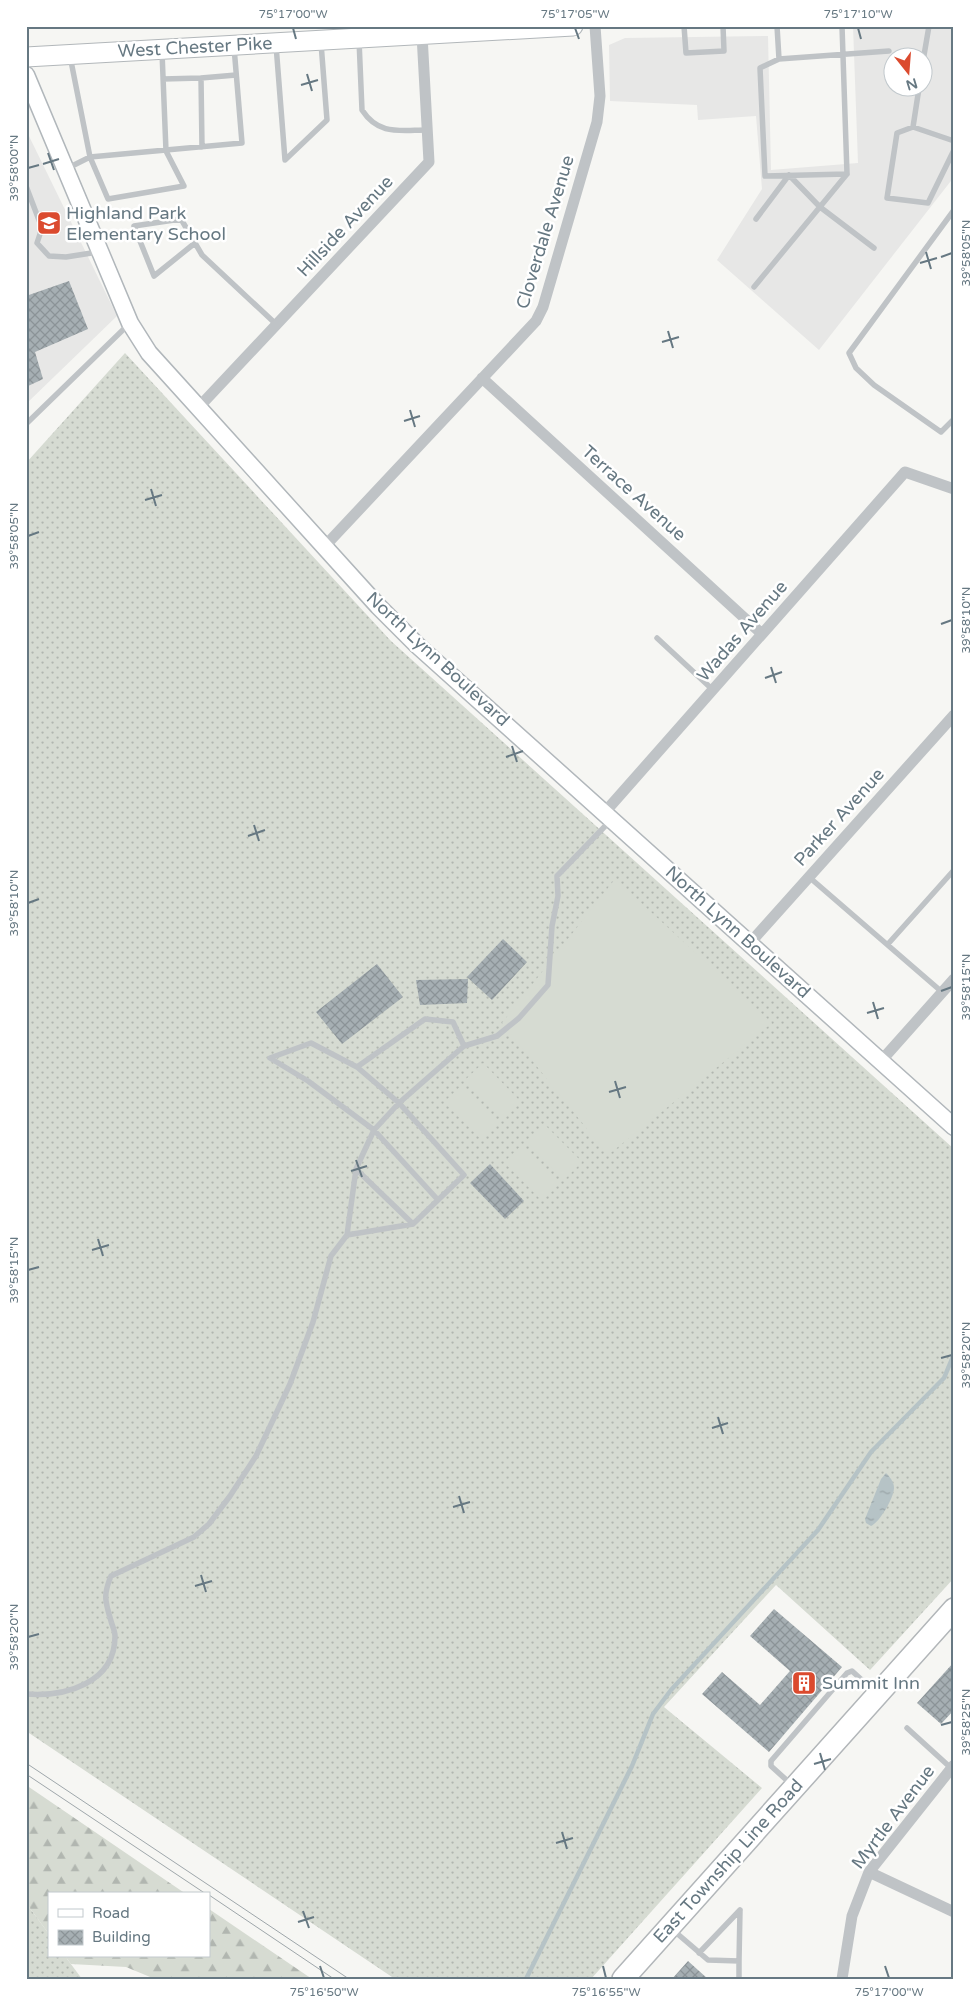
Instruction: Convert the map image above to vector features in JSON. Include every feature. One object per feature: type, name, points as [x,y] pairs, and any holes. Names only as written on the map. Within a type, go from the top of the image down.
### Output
[{"type":"highway","name":"East Township Line Road","points":[[623,1979],[954,1609]]},
{"type":"main road","name":"West Chester Pike","points":[[26,57],[573,26]]},
{"type":"street","name":"Cloverdale Avenue","points":[[325,546],[536,320],[543,307],[598,115],[600,96],[595,26]]},
{"type":"street","name":"Hillside Avenue","points":[[199,407],[427,165],[429,158],[428,130],[422,35]]},
{"type":"street","name":"North Lynn Boulevard","points":[[26,75],[130,323],[149,353],[417,645],[609,815],[954,1127]]},
{"type":"street","name":"Terrace Avenue","points":[[482,378],[762,634]]},
{"type":"street","name":"Wadas Avenue","points":[[609,815],[713,690],[905,472],[954,489]]},
{"type":"street","name":"Parker Avenue","points":[[750,943],[954,715]]},
{"type":"street","points":[[881,1061],[954,979]]},
{"type":"street","name":"Myrtle Avenue","points":[[842,1979],[852,1916],[869,1872],[952,1766]]},
{"type":"street","points":[[869,1872],[954,1912]]},
{"type":"lane","points":[[684,26],[686,53],[724,51],[723,26]]},
{"type":"lane","points":[[778,26],[779,59]]},
{"type":"lane","points":[[754,287],[847,174],[842,26]]},
{"type":"lane","points":[[925,48],[929,26]]},
{"type":"lane","points":[[359,38],[362,110],[376,126],[388,130],[428,130]]},
{"type":"lane","points":[[276,43],[285,160],[327,120],[321,40]]},
{"type":"lane","points":[[66,169],[90,157],[242,143],[234,45]]},
{"type":"lane","points":[[70,54],[90,157],[108,199],[184,186],[166,151],[162,49]]},
{"type":"lane","points":[[847,174],[765,176],[760,68],[779,59],[882,51]]},
{"type":"lane","points":[[163,79],[236,76]]},
{"type":"lane","points":[[202,78],[202,147]]},
{"type":"lane","points":[[913,127],[917,98]]},
{"type":"lane","points":[[954,141],[913,127],[897,133],[887,198],[928,203],[954,150]]},
{"type":"lane","points":[[789,175],[820,207],[874,248]]},
{"type":"lane","points":[[756,219],[789,175]]},
{"type":"lane","points":[[26,186],[42,228],[37,244],[49,256],[66,257],[100,252]]},
{"type":"lane","points":[[954,210],[849,353],[856,368],[874,385],[941,432],[954,419]]},
{"type":"lane","points":[[195,243],[154,276],[134,226],[181,219],[195,243],[202,255],[277,325]]},
{"type":"lane","points":[[26,424],[130,323]]},
{"type":"lane","points":[[657,638],[713,690]]},
{"type":"lane","points":[[26,1694],[38,1695],[66,1690],[90,1683],[102,1674],[110,1659],[115,1635],[104,1593],[111,1576],[194,1537],[209,1524],[230,1496],[256,1456],[290,1384],[313,1322],[331,1256],[347,1235],[356,1169],[374,1130],[399,1104],[464,1046],[497,1036],[519,1018],[548,985],[552,926],[558,896],[557,876],[609,815]]},
{"type":"lane","points":[[888,944],[954,870]]},
{"type":"lane","points":[[809,876],[942,992]]},
{"type":"lane","points":[[357,1067],[425,1018],[453,1022],[464,1046]]},
{"type":"lane","points":[[347,1235],[413,1224],[438,1200],[464,1175],[399,1104],[357,1067],[311,1043],[270,1058],[308,1081],[374,1130],[438,1200]]},
{"type":"lane","points":[[356,1169],[413,1224]]},
{"type":"lane","points":[[794,1787],[771,1766],[771,1761],[847,1673],[852,1670],[878,1694]]},
{"type":"lane","points":[[907,1728],[952,1766]]},
{"type":"lane","points":[[699,1953],[740,1910],[739,1979]]},
{"type":"lane","points":[[669,1927],[708,1960],[739,1961]]},
{"type":"shaded area","points":[[853,26],[954,26],[954,177],[819,350],[717,260],[762,189],[756,116],[698,120],[697,105],[610,101],[609,45],[625,38],[768,36],[771,170],[858,163]]},
{"type":"shaded area","name":"Highland Park Elementary School","points":[[26,130],[117,316],[26,404]]},
{"type":"green space","points":[[125,353],[391,641],[954,1149],[954,1578],[870,1670],[776,1585],[664,1707],[762,1788],[591,1979],[395,1979],[26,1731],[26,463]]},
{"type":"green space","points":[[615,879],[772,1023],[608,1155],[502,1023]]},
{"type":"green space","points":[[483,1063],[521,1102],[504,1119],[465,1080]]},
{"type":"green space","points":[[462,1085],[500,1123],[482,1140],[444,1102]]},
{"type":"green space","points":[[544,1124],[582,1162],[564,1180],[526,1141]]},
{"type":"green space","points":[[522,1145],[560,1183],[542,1201],[504,1162]]},
{"type":"green space","points":[[26,1785],[183,1892],[48,1892],[48,1933],[26,1903]]},
{"type":"green space","points":[[26,1903],[48,1933],[48,1958],[66,1958],[82,1979],[26,1979]]},
{"type":"green space","points":[[210,1910],[312,1979],[155,1979],[126,1967],[71,1964],[66,1958],[210,1958]]},
{"type":"water","points":[[886,1473],[893,1484],[893,1492],[882,1515],[871,1526],[866,1523],[865,1519],[881,1479]]},
{"type":"building","name":"Highland Park Elementary School","points":[[69,281],[88,329],[35,352],[43,379],[26,387],[26,296]]},
{"type":"building","points":[[503,939],[527,962],[492,1000],[467,977]]},
{"type":"building","points":[[377,964],[403,997],[342,1044],[316,1012]]},
{"type":"building","points":[[468,979],[467,1003],[420,1005],[416,980]]},
{"type":"building","points":[[490,1164],[524,1201],[505,1219],[470,1183]]},
{"type":"building","name":"Summit Inn","points":[[774,1609],[842,1667],[769,1752],[702,1694],[722,1672],[760,1705],[790,1671],[750,1636]]},
{"type":"building","points":[[954,1662],[954,1710],[941,1724],[917,1703]]},
{"type":"building","points":[[688,1961],[708,1979],[672,1979]]},
{"type":"waterway","points":[[526,1979],[632,1766],[653,1714],[671,1690],[818,1530],[871,1452],[944,1378],[954,1354]]},
{"type":"tram line","points":[[26,1763],[349,1979]]},
{"type":"tram line","points":[[26,1774],[203,1892]]},
{"type":"tram line","points":[[210,1896],[334,1979]]},
{"type":"place","name":"Highland Park Elementary School","points":[[49,223]]},
{"type":"place","name":"Summit Inn","points":[[804,1683]]}]
